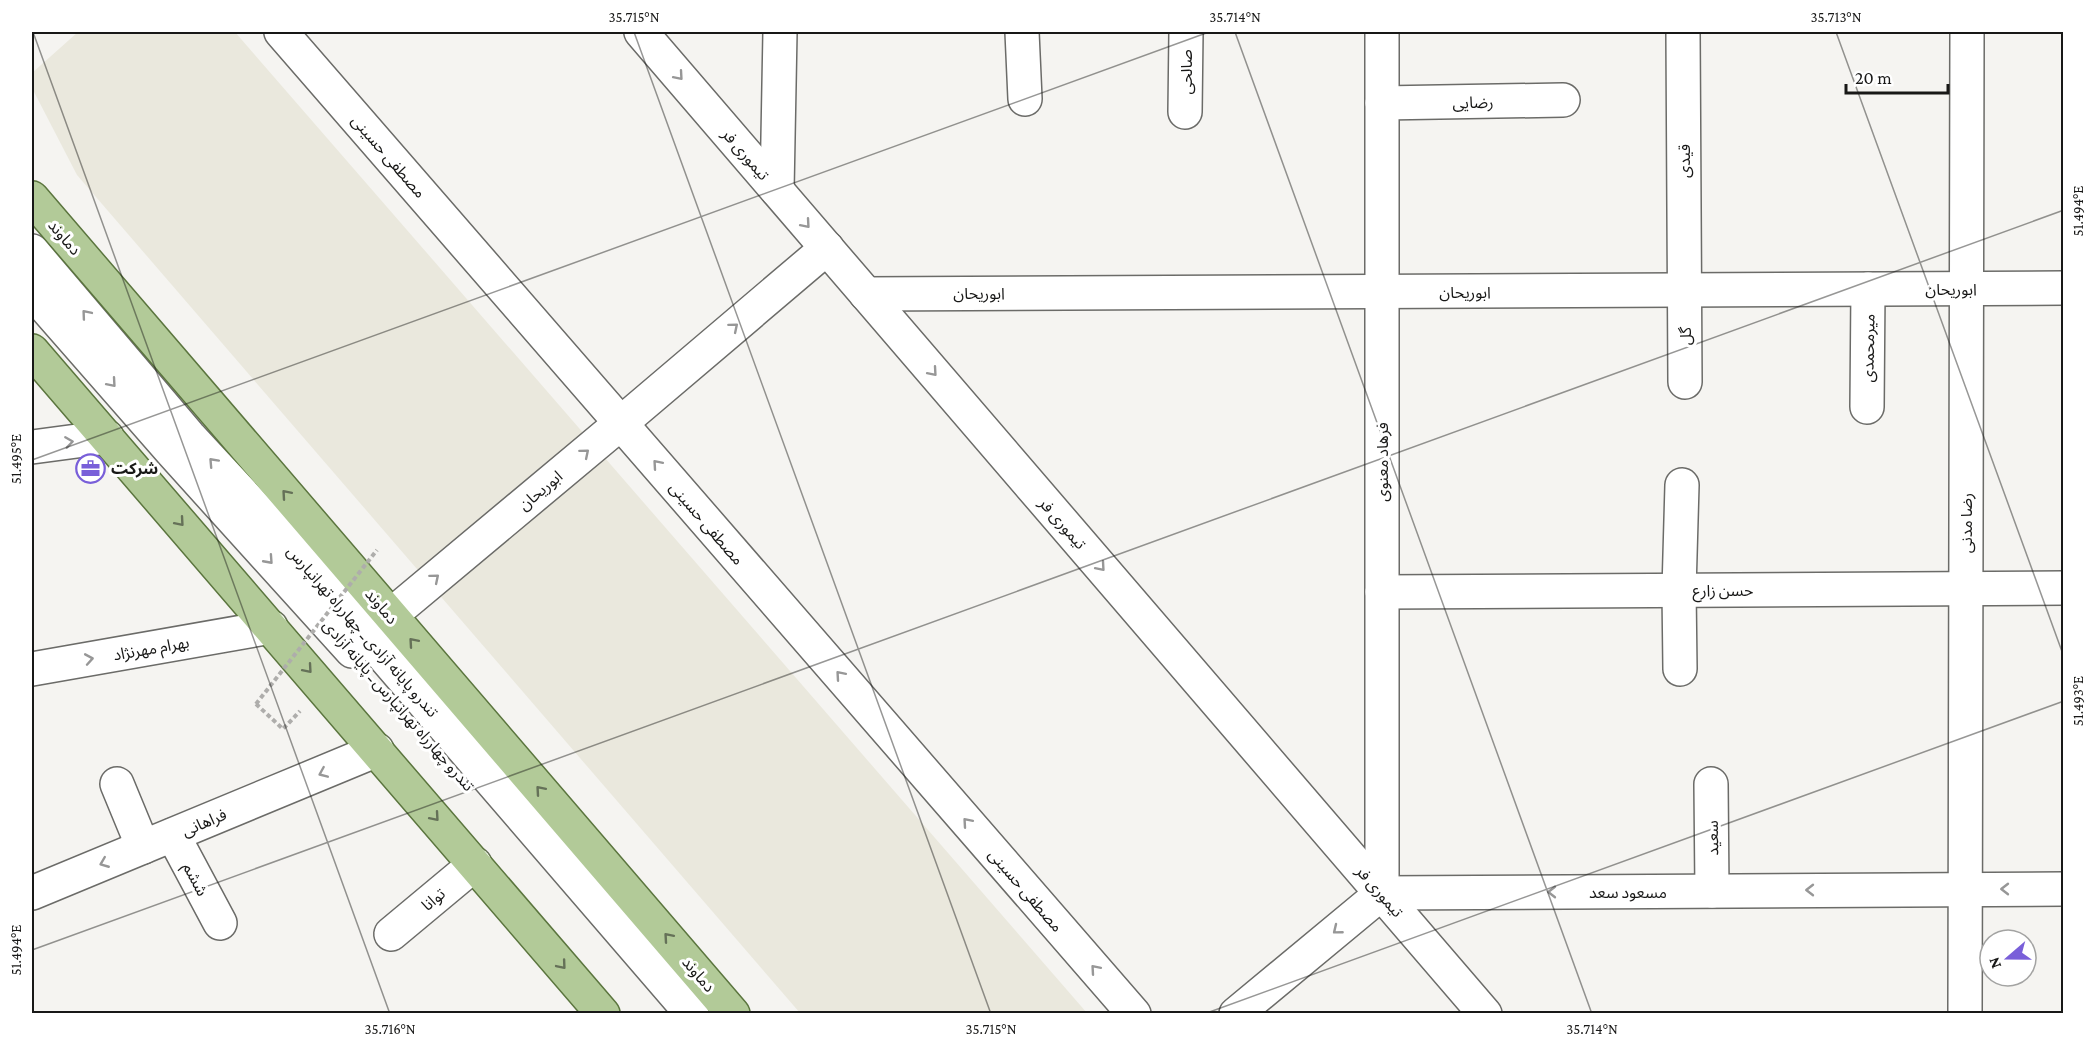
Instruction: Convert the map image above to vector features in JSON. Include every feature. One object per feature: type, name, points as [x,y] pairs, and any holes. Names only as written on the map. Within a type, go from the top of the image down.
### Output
[{"type":"main road","name":"دماوند","points":[[32,198],[733,1014]]},
{"type":"main road","points":[[32,351],[603,1014]]},
{"type":"street","name":"مصطفی حسینی","points":[[281,32],[1134,1014]]},
{"type":"street","name":"تیموری فر","points":[[641,32],[1485,1014]]},
{"type":"street","points":[[777,190],[780,32]]},
{"type":"street","points":[[1022,32],[1025,99]]},
{"type":"street","name":"صالحی","points":[[1185,112],[1186,32]]},
{"type":"street","name":"فرهاد معنوی","points":[[1382,32],[1382,893]]},
{"type":"street","name":"قیدی","points":[[1683,32],[1685,290]]},
{"type":"street","name":"رضا مدنی","points":[[1965,1014],[1966,32]]},
{"type":"street","name":"رضایی","points":[[1382,103],[1563,100]]},
{"type":"street","name":"ابوریحان","points":[[390,616],[827,248]]},
{"type":"street","name":"تندرو پایانه آزادی ـ چهارراه تهرانپارس","points":[[32,251],[189,436],[313,570],[394,669],[692,1014]]},
{"type":"street","name":"ابوریحان","points":[[866,294],[2064,288]]},
{"type":"street","name":"میرمحمدی","points":[[1867,407],[1868,289]]},
{"type":"street","name":"گل","points":[[1685,290],[1685,382]]},
{"type":"street","name":"تندرو چهارراه تهرانپارس ـ پایانه آزادی","points":[[32,292],[172,452],[396,700],[667,1014]]},
{"type":"street","points":[[32,447],[107,437]]},
{"type":"street","points":[[1680,669],[1679,590],[1682,484]]},
{"type":"street","name":"حسن زارع","points":[[1382,592],[2064,588]]},
{"type":"street","name":"بهرام مهرنژاد","points":[[32,669],[271,627]]},
{"type":"street","name":"فراهانی","points":[[32,893],[377,750]]},
{"type":"street","points":[[117,784],[143,847]]},
{"type":"street","name":"سعید","points":[[1711,784],[1712,891]]},
{"type":"street","name":"ششم","points":[[173,835],[220,923]]},
{"type":"street","name":"توانا","points":[[391,934],[475,864]]},
{"type":"street","name":"مسعود سعد","points":[[1382,893],[2064,889]]},
{"type":"street","points":[[1236,1014],[1382,893]]},
{"type":"path","points":[[283,729],[256,704],[376,549]]},
{"type":"shaded area","points":[[78,32],[235,32],[1087,1013],[800,1013],[77,175],[32,88],[32,73]]},
{"type":"place","name":"شرکت","points":[[90,468]]}]
